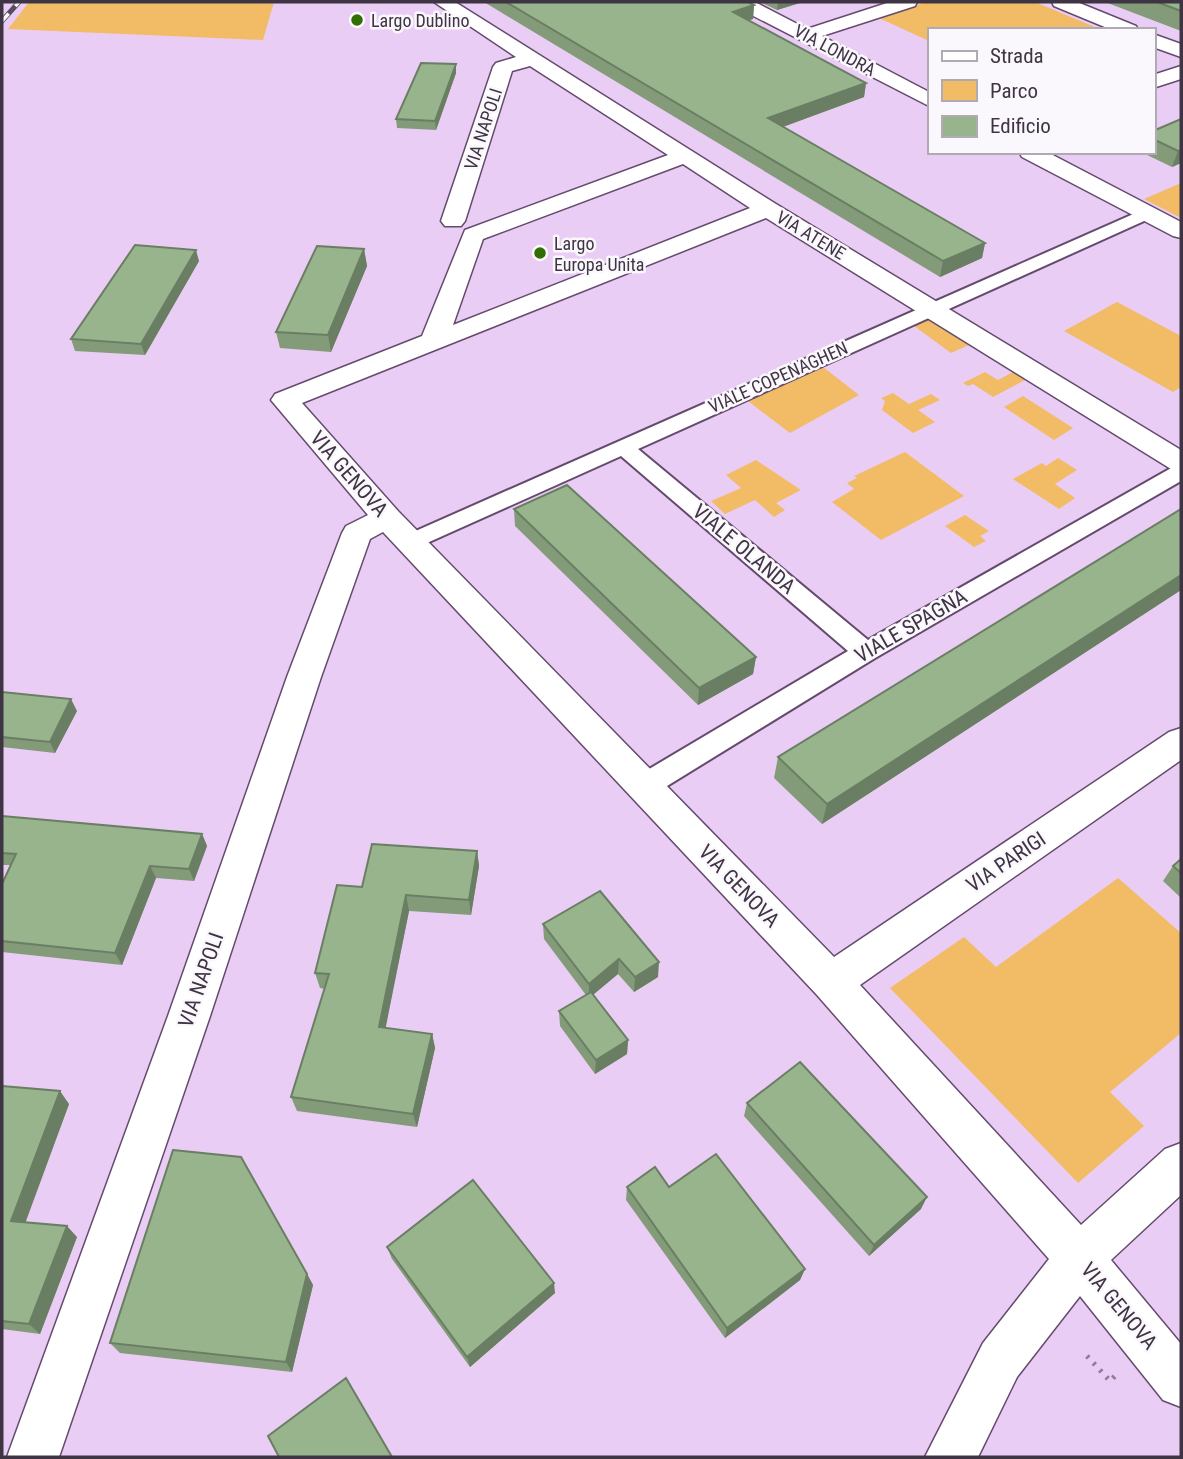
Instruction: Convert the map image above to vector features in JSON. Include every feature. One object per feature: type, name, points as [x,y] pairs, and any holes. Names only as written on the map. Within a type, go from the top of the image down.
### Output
[{"type":"street","name":"VIA ATENE","points":[[443,2],[768,209],[1181,463]]},
{"type":"street","name":"VIA LONDRA","points":[[741,2],[928,99]]},
{"type":"street","points":[[807,35],[908,2]]},
{"type":"street","points":[[1061,2],[1124,28]]},
{"type":"street","points":[[1155,41],[1181,51]]},
{"type":"street","name":"VIA NAPOLI","points":[[453,221],[503,67],[532,59]]},
{"type":"street","points":[[1155,81],[1181,72]]},
{"type":"street","points":[[1034,154],[1181,230]]},
{"type":"street","points":[[434,340],[473,235],[685,156]]},
{"type":"street","points":[[434,340],[768,209]]},
{"type":"street","name":"VIALE COPENAGHEN","points":[[398,530],[623,447],[1147,213]]},
{"type":"street","points":[[452,291],[501,313]]},
{"type":"street","name":"VIA GENOVA","points":[[434,340],[285,400],[398,530],[831,982],[1079,1258],[1181,1382]]},
{"type":"street","name":"VIALE OLANDA","points":[[623,447],[866,652]]},
{"type":"street","name":"VIALE SPAGNA","points":[[644,786],[866,652],[1181,472]]},
{"type":"street","name":"VIA NAPOLI","points":[[33,1457],[189,1016],[304,677],[357,533],[398,530]]},
{"type":"street","name":"VIA PARIGI","points":[[831,982],[1181,742]]},
{"type":"street","points":[[951,1457],[1000,1360],[1079,1258],[1181,1165]]},
{"type":"path","points":[[1087,1356],[1110,1381],[1116,1375]]},
{"type":"green space","points":[[29,2],[274,2],[263,40],[8,29]]},
{"type":"green space","points":[[926,2],[1035,2],[1097,28],[928,28],[928,41],[879,18]]},
{"type":"green space","points":[[1181,183],[1181,218],[1144,199]]},
{"type":"green space","points":[[1117,302],[1181,336],[1181,387],[1173,392],[1064,331]]},
{"type":"green space","points":[[923,317],[971,344],[951,353],[910,323]]},
{"type":"green space","points":[[823,367],[859,395],[790,433],[748,401],[758,397],[755,394]]},
{"type":"green space","points":[[985,372],[998,380],[1013,372],[1025,380],[993,397],[973,384],[968,386],[963,383]]},
{"type":"green space","points":[[893,393],[909,404],[931,394],[940,400],[918,410],[935,422],[913,433],[882,410],[885,401],[881,398]]},
{"type":"green space","points":[[1023,396],[1073,428],[1054,440],[1004,407]]},
{"type":"green space","points":[[905,452],[964,496],[881,540],[832,502],[854,489],[847,483],[857,478],[854,476]]},
{"type":"green space","points":[[1058,458],[1077,470],[1055,484],[1075,498],[1059,509],[1013,479],[1042,463],[1046,466]]},
{"type":"green space","points":[[756,460],[801,490],[776,503],[785,510],[774,517],[755,500],[725,514],[711,501],[741,488],[726,475]]},
{"type":"green space","points":[[965,515],[989,531],[980,536],[986,541],[974,547],[945,526]]},
{"type":"green space","points":[[1118,878],[1181,933],[1181,1033],[1110,1092],[1144,1126],[1078,1183],[890,988],[964,937],[996,967]]},
{"type":"building","points":[[506,2],[748,2],[754,5],[733,12],[866,83],[768,118],[985,243],[943,261]]},
{"type":"building","points":[[1157,2],[1181,2],[1181,11]]},
{"type":"building","points":[[421,63],[456,64],[435,121],[396,119]]},
{"type":"building","points":[[1181,119],[1181,150],[1155,140],[1155,130]]},
{"type":"building","points":[[135,245],[196,250],[141,344],[71,339]]},
{"type":"building","points":[[317,246],[364,249],[328,335],[276,332]]},
{"type":"building","points":[[567,485],[756,657],[699,688],[514,509]]},
{"type":"building","points":[[1181,509],[1181,575],[827,804],[778,757]]},
{"type":"building","points":[[2,692],[71,699],[50,742],[2,737]]},
{"type":"building","points":[[2,816],[202,834],[189,869],[150,866],[115,953],[2,941],[2,884],[16,854],[2,853]]},
{"type":"building","points":[[372,844],[477,851],[469,900],[406,895],[379,1027],[432,1034],[413,1114],[291,1097],[329,974],[315,973],[337,885],[362,887]]},
{"type":"building","points":[[1181,859],[1181,873],[1173,866]]},
{"type":"building","points":[[600,891],[659,962],[635,977],[619,959],[589,984],[543,924]]},
{"type":"building","points":[[591,992],[628,1040],[596,1060],[559,1011]]},
{"type":"building","points":[[800,1062],[927,1197],[874,1245],[747,1103]]},
{"type":"building","points":[[2,1086],[60,1091],[11,1221],[67,1226],[29,1324],[2,1321]]},
{"type":"building","points":[[173,1150],[241,1157],[307,1274],[286,1362],[110,1343]]},
{"type":"building","points":[[716,1154],[805,1269],[727,1328],[627,1187],[655,1167],[669,1187]]},
{"type":"building","points":[[473,1180],[554,1283],[467,1357],[387,1247]]},
{"type":"building","points":[[346,1378],[392,1457],[279,1457],[268,1436]]},
{"type":"railway","points":[[2,21],[19,2]]},
{"type":"place","name":"Largo Dublino","points":[[357,20]]},
{"type":"place","name":"Largo Europa Unita","points":[[540,253]]}]
